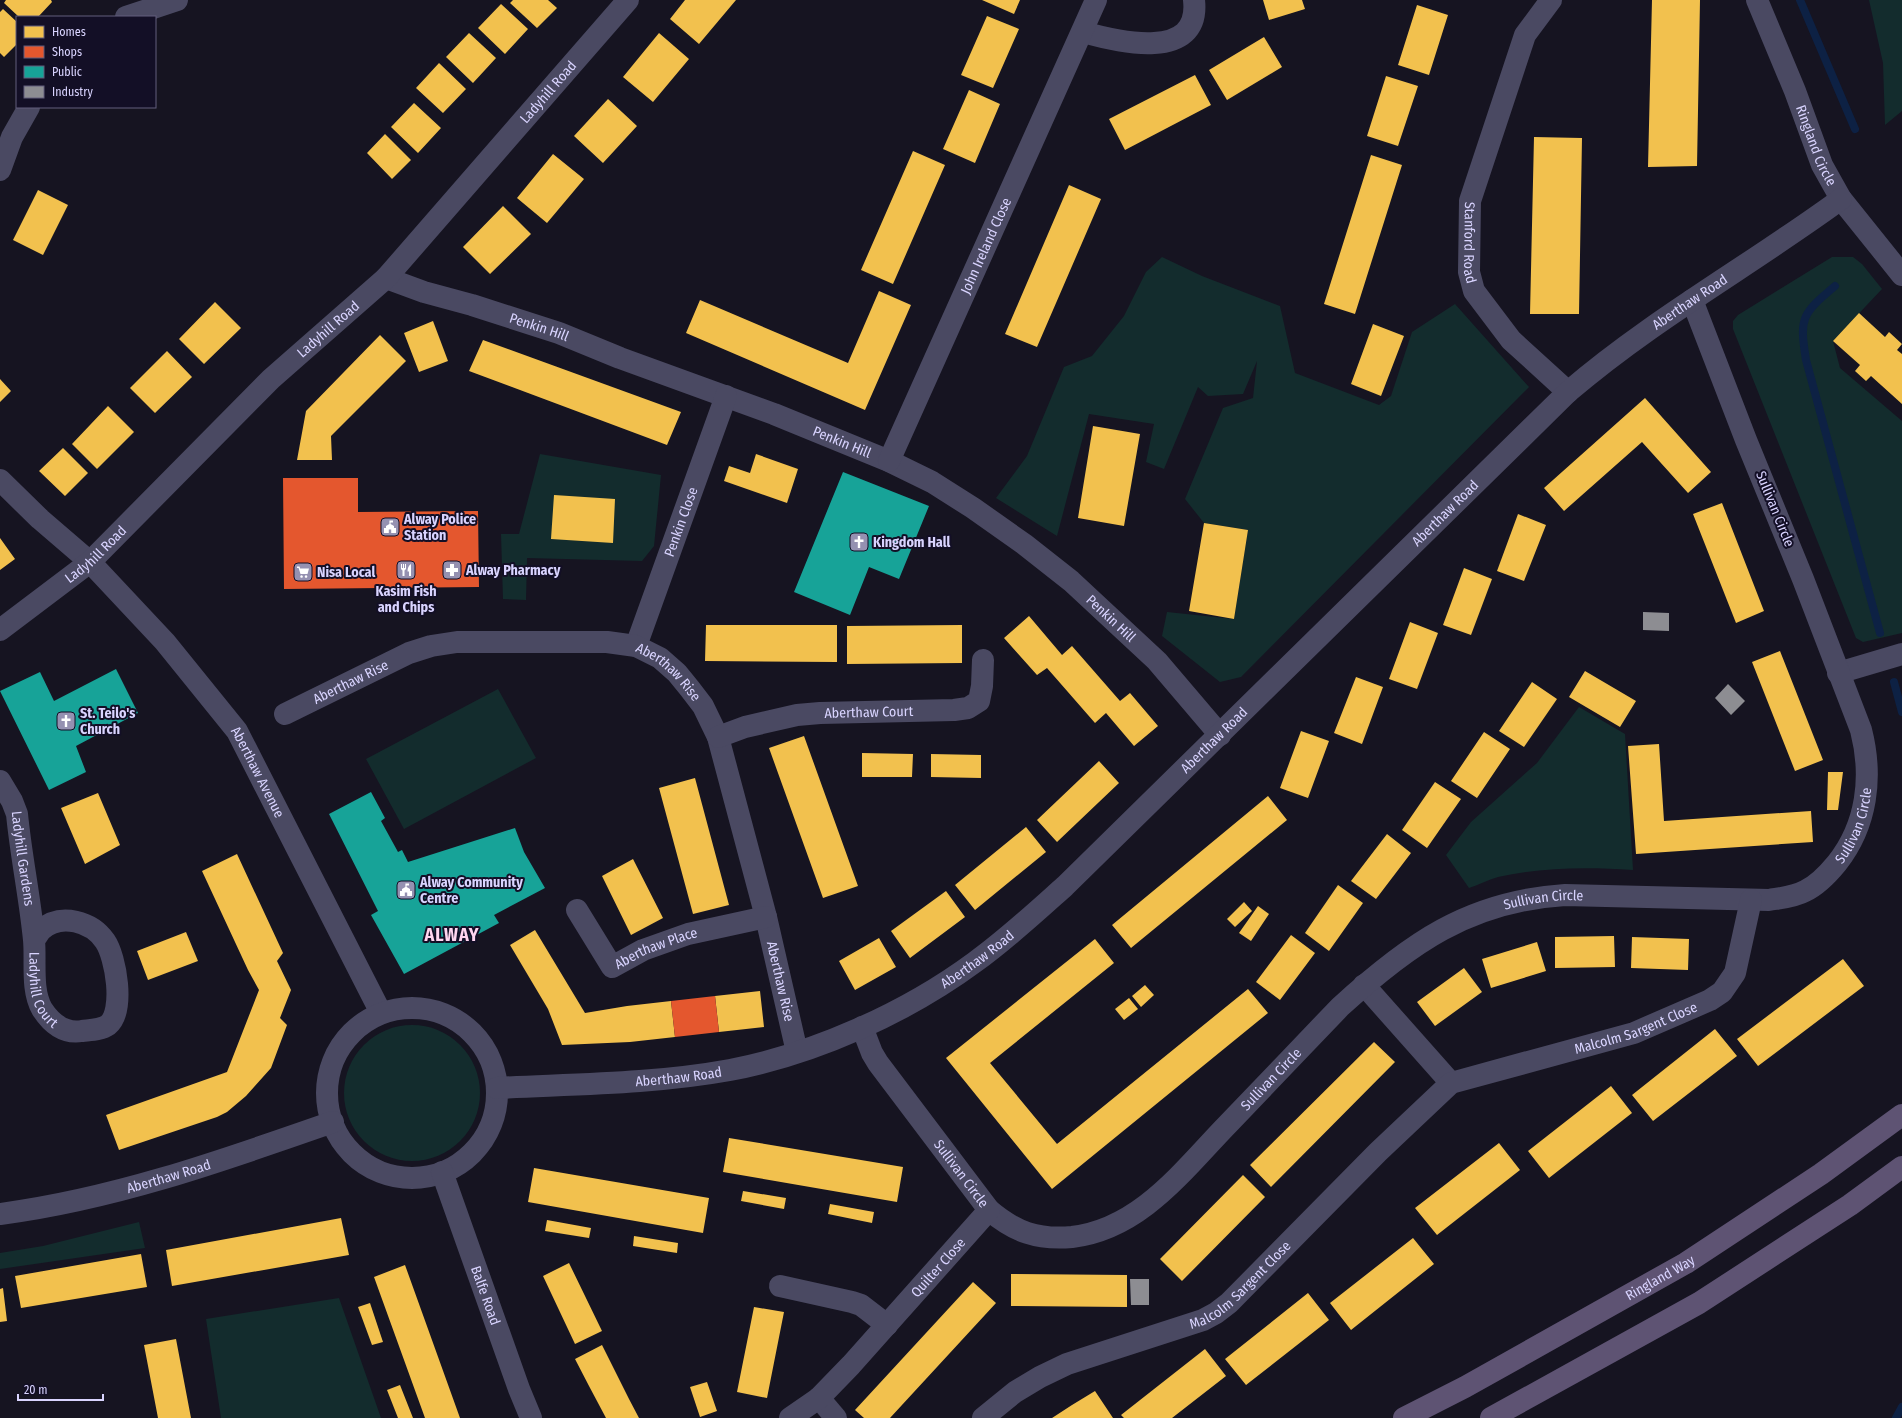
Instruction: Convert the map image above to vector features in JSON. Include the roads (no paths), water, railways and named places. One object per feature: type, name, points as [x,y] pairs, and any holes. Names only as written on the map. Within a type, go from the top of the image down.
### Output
[{"type":"main road","name":"Ringland Way","points":[[1404,1418],[1465,1387],[1686,1262],[1821,1174],[1902,1115]]},
{"type":"main road","points":[[1491,1418],[1699,1304],[1843,1209],[1902,1167]]},
{"type":"street","points":[[129,16],[177,0]]},
{"type":"street","name":"Ladyhill Road","points":[[0,630],[90,562],[271,380],[386,278],[628,0]]},
{"type":"street","name":"John Ireland Close","points":[[889,460],[1028,148],[1083,32],[1096,0]]},
{"type":"street","points":[[1083,32],[1103,38],[1130,42],[1169,43],[1183,35],[1193,20],[1194,0]]},
{"type":"street","name":"Stanford Road","points":[[1551,0],[1525,35],[1470,201],[1469,272],[1474,291],[1512,340],[1568,392]]},
{"type":"street","name":"Ringland Circle","points":[[1757,0],[1795,91],[1822,165],[1841,200],[1902,275]]},
{"type":"street","points":[[0,170],[12,137],[28,108]]},
{"type":"street","name":"Aberthaw Road","points":[[497,1088],[630,1082],[706,1074],[758,1064],[797,1052],[862,1027],[942,985],[1006,938],[1065,886],[1220,735],[1528,429],[1568,392],[1615,353],[1692,300],[1798,231],[1841,200]]},
{"type":"street","name":"Penkin Hill","points":[[386,278],[424,292],[472,305],[559,333],[774,414],[889,460],[932,482],[1024,544],[1071,581],[1158,661],[1220,735]]},
{"type":"street","name":"Sullivan Circle","points":[[862,1027],[872,1053],[878,1063],[989,1210],[1002,1221],[1018,1230],[1033,1235],[1055,1238],[1099,1232],[1131,1217],[1164,1190],[1340,1007],[1364,985],[1415,945],[1483,910],[1508,902],[1535,897],[1565,895],[1769,900],[1804,892],[1819,882],[1844,855],[1857,831],[1865,804],[1868,772],[1866,750],[1861,730],[1692,300]]},
{"type":"street","name":"Penkin Close","points":[[636,646],[726,396]]},
{"type":"street","name":"Aberthaw Avenue","points":[[0,480],[40,519],[90,562],[165,642],[237,732],[381,1013]]},
{"type":"street","name":"Aberthaw Rise","points":[[285,714],[409,653],[431,646],[456,642],[607,642],[636,646],[660,658],[677,673],[703,706],[718,737],[766,917],[797,1052]]},
{"type":"street","points":[[1838,673],[1902,654]]},
{"type":"street","name":"Aberthaw Court","points":[[718,737],[745,727],[797,715],[820,713],[954,710],[968,708],[979,701],[982,686],[982,660]]},
{"type":"street","name":"Ladyhill Gardens","points":[[0,781],[12,801],[16,814],[34,940]]},
{"type":"street","name":"Malcolm Sargent Close","points":[[983,1418],[1015,1392],[1040,1376],[1060,1367],[1203,1320],[1216,1313],[1229,1303],[1378,1152],[1451,1082],[1634,1033],[1710,1000],[1722,992],[1735,973],[1751,900]]},
{"type":"street","name":"Aberthaw Place","points":[[577,910],[612,967],[644,950],[688,934],[766,917]]},
{"type":"street","name":"Ladyhill Court","points":[[69,920],[83,923],[93,929],[105,941],[112,957],[118,1000],[114,1018],[108,1025],[99,1029],[79,1032],[65,1030],[51,1021],[41,1007],[36,990],[34,940],[46,927],[69,920]]},
{"type":"street","points":[[1364,985],[1451,1082]]},
{"type":"street","points":[[417,1008],[437,1011],[455,1019],[474,1034],[488,1054],[496,1077],[497,1101],[493,1121],[484,1139],[471,1155],[454,1167],[434,1175],[413,1178],[392,1175],[370,1166],[351,1152],[337,1133],[329,1110],[327,1086],[332,1063],[344,1042],[360,1025],[381,1013],[397,1009],[417,1008]]},
{"type":"street","name":"Aberthaw Road","points":[[0,1214],[23,1211],[146,1184],[194,1170],[333,1122]]},
{"type":"street","name":"Balfe Road","points":[[442,1172],[519,1389],[531,1418]]},
{"type":"street","name":"Quilter Close","points":[[790,1418],[819,1398],[887,1325],[989,1210]]},
{"type":"street","points":[[780,1286],[861,1305],[887,1325]]},
{"type":"street","points":[[819,1398],[836,1418]]},
{"type":"waterway","points":[[1800,0],[1855,129]]},
{"type":"waterway","points":[[1835,286],[1809,310],[1803,325],[1804,346],[1806,360],[1880,633]]},
{"type":"waterway","points":[[1894,682],[1902,712]]},
{"type":"waterway","points":[[1896,1418],[1902,1407]]},
{"type":"place","name":"Alway Police Station","points":[[390,527]]},
{"type":"place","name":"Kingdom Hall","points":[[859,542]]},
{"type":"place","name":"Kasim Fish and Chips","points":[[406,570]]},
{"type":"place","name":"Alway Pharmacy","points":[[452,570]]},
{"type":"place","name":"Nisa Local","points":[[303,572]]},
{"type":"place","name":"St. Teilo's Church","points":[[66,721]]},
{"type":"place","name":"Alway Community Centre","points":[[406,890]]},
{"type":"district","name":"ALWAY","points":[[452,935]]}]
